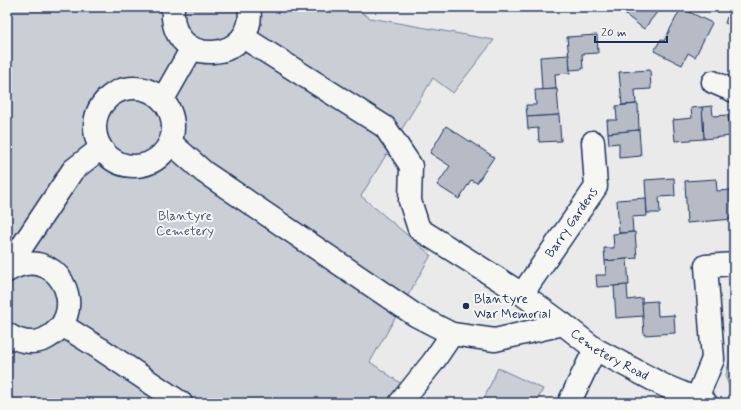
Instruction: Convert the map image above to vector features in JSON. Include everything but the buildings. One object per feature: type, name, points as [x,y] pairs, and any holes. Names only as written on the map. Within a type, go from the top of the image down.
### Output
[{"type":"street","points":[[173,7],[172,18],[175,30],[182,40],[192,48],[203,52],[219,51],[235,45],[242,37],[248,25],[250,13],[249,7]]},
{"type":"street","name":"Cemetery Road","points":[[242,37],[385,127],[411,166],[410,201],[419,229],[522,294],[594,349],[663,385],[701,401]]},
{"type":"street","points":[[162,99],[192,48]]},
{"type":"street","points":[[713,82],[734,91]]},
{"type":"street","points":[[126,88],[139,88],[151,91],[162,99],[169,108],[173,131],[170,142],[164,152],[154,160],[143,165],[131,166],[119,163],[109,157],[101,148],[96,136],[95,124],[98,111],[104,100],[114,92],[126,88]]},
{"type":"street","points":[[170,142],[210,176],[415,315],[452,334],[495,340],[563,324]]},
{"type":"street","name":"Barry Gardens","points":[[522,294],[596,187],[593,142]]},
{"type":"street","points":[[13,268],[21,248],[73,170],[101,148]]},
{"type":"street","points":[[7,334],[14,339],[27,342],[41,341],[53,335],[62,325],[68,314],[69,302],[67,290],[62,280],[53,271],[42,266],[30,264],[13,268]]},
{"type":"street","points":[[701,401],[713,359],[706,266],[734,264]]},
{"type":"street","points":[[62,325],[181,403]]},
{"type":"street","points":[[400,403],[452,334]]},
{"type":"street","points":[[569,403],[594,349]]},
{"type":"green space","name":"Blantyre Cemetery","points":[[7,7],[353,7],[370,18],[494,40],[453,93],[433,78],[361,196],[431,255],[370,362],[429,403],[7,403]]},
{"type":"green space","points":[[734,304],[734,391],[730,388],[726,378],[730,360],[729,305]]},
{"type":"green space","points":[[498,368],[543,389],[536,403],[482,403]]},
{"type":"place","name":"Blantyre War Memorial","points":[[466,306]]}]
